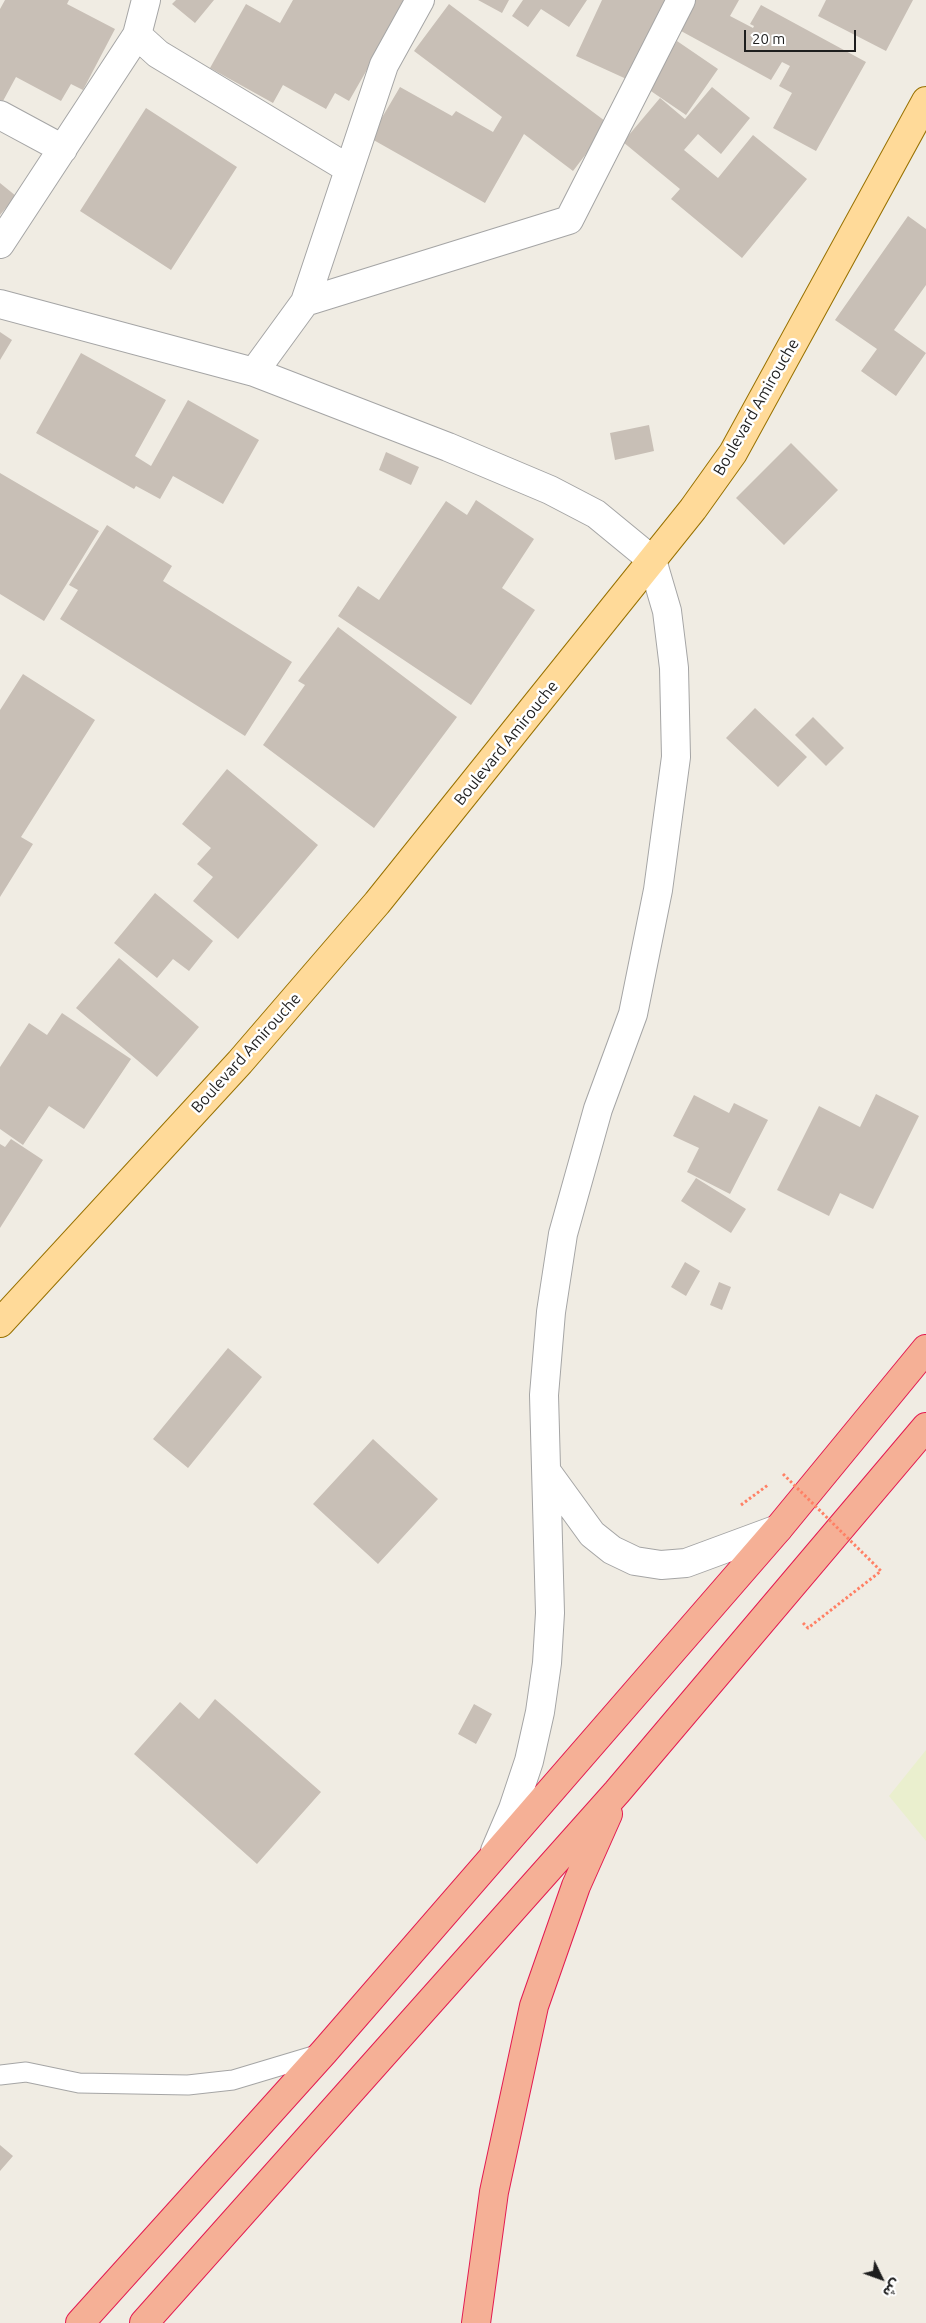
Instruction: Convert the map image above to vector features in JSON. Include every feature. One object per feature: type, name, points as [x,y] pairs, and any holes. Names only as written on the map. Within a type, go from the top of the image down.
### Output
[{"type":"highway","points":[[80,2323],[324,2052],[778,1528],[926,1349]]},
{"type":"highway","points":[[144,2323],[617,1792],[926,1427]]},
{"type":"highway","points":[[476,2323],[494,2192],[534,2006],[576,1886],[617,1792]]},
{"type":"main road","name":"Boulevard Amirouche","points":[[0,1323],[240,1062],[378,903],[693,509],[733,453],[926,101]]},
{"type":"street","points":[[0,244],[137,35],[146,0]]},
{"type":"street","points":[[254,372],[305,302],[384,65],[420,0]]},
{"type":"street","points":[[305,302],[568,220],[681,0]]},
{"type":"street","points":[[137,35],[158,54],[349,169]]},
{"type":"street","points":[[0,115],[63,149]]},
{"type":"street","points":[[0,304],[254,372],[448,447],[550,490],[596,514],[652,560],[668,611],[674,668],[676,757],[658,890],[633,1014],[598,1109],[563,1234],[551,1312],[544,1395],[550,1613],[542,1702],[529,1761],[514,1809],[494,1855]]},
{"type":"street","points":[[547,1472],[592,1534],[612,1550],[635,1561],[661,1565],[686,1563],[778,1528]]},
{"type":"lane","points":[[0,2075],[26,2072],[79,2082],[188,2085],[233,2080],[324,2052]]},
{"type":"path","points":[[738,1508],[783,1474],[882,1571],[808,1628]]},
{"type":"green space","points":[[926,1750],[926,1841],[889,1796]]},
{"type":"building","points":[[5,0],[69,0],[67,4],[115,29],[83,90],[71,84],[61,101],[16,77],[3,101],[0,100],[0,9]]},
{"type":"building","points":[[176,0],[214,0],[195,23],[172,4]]},
{"type":"building","points":[[293,0],[407,0],[349,101],[335,93],[326,109],[283,85],[273,103],[210,68],[246,4],[280,23]]},
{"type":"building","points":[[478,0],[509,0],[502,13]]},
{"type":"building","points":[[523,0],[587,0],[569,27],[541,9],[528,27],[512,16]]},
{"type":"building","points":[[602,0],[671,0],[633,82],[576,56]]},
{"type":"building","points":[[684,0],[739,0],[730,16],[753,28],[754,26],[750,24],[761,5],[866,62],[816,151],[773,128],[792,93],[779,86],[790,66],[782,62],[771,80],[670,25]]},
{"type":"building","points":[[826,0],[913,0],[886,51],[818,16]]},
{"type":"building","points":[[449,4],[609,124],[573,171],[524,134],[485,203],[370,138],[400,87],[452,116],[456,111],[493,132],[502,117],[414,51]]},
{"type":"building","points":[[677,41],[718,69],[686,115],[645,87]]},
{"type":"building","points":[[712,87],[750,118],[721,154],[698,134],[684,150],[718,178],[753,135],[807,179],[742,258],[671,199],[680,189],[623,142],[660,98],[685,119]]},
{"type":"building","points":[[146,108],[237,167],[171,270],[80,211]]},
{"type":"building","points":[[0,183],[16,196],[0,215]]},
{"type":"building","points":[[908,216],[926,229],[926,285],[894,330],[926,353],[896,396],[861,371],[877,349],[835,320]]},
{"type":"building","points":[[0,332],[12,340],[0,360]]},
{"type":"building","points":[[81,353],[166,400],[135,456],[151,466],[188,400],[259,440],[223,504],[173,476],[160,499],[136,486],[134,489],[36,433]]},
{"type":"building","points":[[649,425],[654,451],[615,460],[610,433]]},
{"type":"building","points":[[791,443],[838,490],[784,545],[736,498]]},
{"type":"building","points":[[386,452],[419,467],[411,485],[379,470]]},
{"type":"building","points":[[0,473],[99,531],[44,621],[0,594]]},
{"type":"building","points":[[476,500],[534,539],[502,588],[535,610],[471,705],[338,616],[358,586],[379,600],[446,501],[467,515]]},
{"type":"building","points":[[107,525],[172,566],[163,581],[292,662],[245,736],[60,619],[78,590],[69,585]]},
{"type":"building","points":[[338,627],[457,717],[374,828],[263,745],[305,685],[298,681]]},
{"type":"building","points":[[23,674],[95,720],[21,837],[33,844],[0,897],[0,710]]},
{"type":"building","points":[[755,708],[807,757],[778,787],[726,738]]},
{"type":"building","points":[[813,717],[844,748],[826,766],[795,735]]},
{"type":"building","points":[[227,769],[318,845],[238,939],[193,901],[213,877],[197,864],[211,848],[182,824]]},
{"type":"building","points":[[155,893],[213,941],[189,971],[173,959],[157,978],[114,943]]},
{"type":"building","points":[[119,958],[199,1027],[157,1077],[76,1008]]},
{"type":"building","points":[[62,1013],[131,1059],[84,1129],[49,1106],[23,1145],[0,1129],[0,1067],[29,1023],[47,1035]]},
{"type":"building","points":[[876,1094],[919,1116],[873,1209],[840,1193],[829,1216],[777,1190],[819,1106],[860,1127]]},
{"type":"building","points":[[694,1095],[729,1113],[734,1103],[768,1120],[730,1194],[687,1172],[699,1148],[673,1136]]},
{"type":"building","points":[[11,1139],[43,1160],[0,1228],[0,1144],[5,1147]]},
{"type":"building","points":[[696,1178],[746,1209],[731,1233],[681,1201]]},
{"type":"building","points":[[685,1262],[700,1271],[686,1296],[671,1287]]},
{"type":"building","points":[[719,1282],[731,1287],[722,1310],[710,1305]]},
{"type":"building","points":[[228,1348],[262,1377],[188,1468],[153,1439]]},
{"type":"building","points":[[373,1439],[438,1499],[378,1564],[313,1504]]},
{"type":"building","points":[[215,1699],[321,1792],[257,1864],[134,1754],[180,1702],[199,1719]]},
{"type":"building","points":[[474,1704],[492,1714],[476,1744],[458,1734]]},
{"type":"building","points":[[0,2145],[13,2156],[0,2171]]}]
